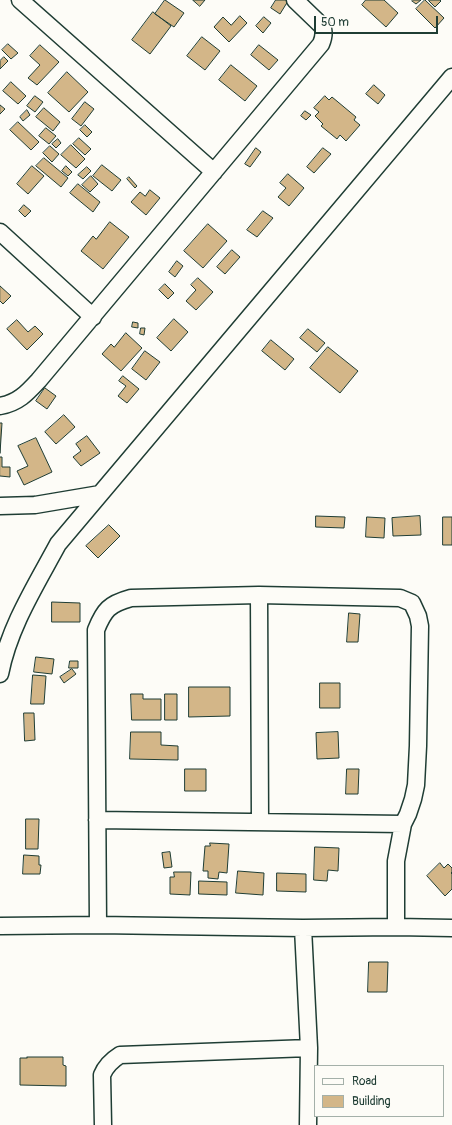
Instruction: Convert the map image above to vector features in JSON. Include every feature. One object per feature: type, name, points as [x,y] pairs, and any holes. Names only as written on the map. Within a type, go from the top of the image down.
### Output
[{"type":"street","points":[[20,0],[214,172]]},
{"type":"street","points":[[0,406],[16,401],[24,396],[39,380],[316,50],[323,40],[324,30],[322,26],[295,0]]},
{"type":"street","points":[[0,674],[4,648],[58,544],[452,77]]},
{"type":"street","points":[[0,232],[93,317]]},
{"type":"street","points":[[0,506],[35,505],[100,494]]},
{"type":"street","points":[[260,595],[260,821]]},
{"type":"street","points":[[98,925],[96,630],[100,619],[108,608],[118,602],[131,598],[260,595],[400,598],[412,603],[418,616],[420,626],[416,785],[413,799],[403,824],[396,861],[396,927]]},
{"type":"street","points":[[97,820],[403,824]]},
{"type":"street","points":[[0,926],[98,925],[303,928],[452,928]]},
{"type":"street","points":[[303,928],[309,1048],[308,1125]]},
{"type":"street","points":[[103,1125],[102,1075],[105,1068],[120,1055],[309,1048]]},
{"type":"building","points":[[165,0],[184,13],[174,27],[155,14]]},
{"type":"building","points":[[193,0],[205,0],[200,6]]},
{"type":"building","points":[[276,0],[288,1],[280,14],[271,8]]},
{"type":"building","points":[[366,0],[384,0],[398,13],[386,27],[362,5]]},
{"type":"building","points":[[421,0],[416,4],[412,1]]},
{"type":"building","points":[[425,0],[444,18],[435,28],[416,9]]},
{"type":"building","points":[[429,0],[440,0],[441,1],[435,7]]},
{"type":"building","points":[[153,12],[171,26],[150,54],[132,40]]},
{"type":"building","points":[[240,16],[247,23],[229,42],[214,27],[223,17],[231,25]]},
{"type":"building","points":[[264,17],[271,23],[263,33],[256,26]]},
{"type":"building","points":[[202,37],[220,51],[205,70],[187,56]]},
{"type":"building","points":[[8,44],[18,53],[11,59],[2,50]]},
{"type":"building","points":[[40,45],[59,62],[37,85],[28,78],[40,65],[30,56]]},
{"type":"building","points":[[259,45],[278,60],[269,70],[251,55]]},
{"type":"building","points":[[4,57],[8,61],[0,69],[0,61]]},
{"type":"building","points":[[231,65],[257,86],[245,101],[219,80]]},
{"type":"building","points":[[67,72],[88,92],[69,112],[48,93]]},
{"type":"building","points":[[11,82],[26,96],[18,104],[3,91]]},
{"type":"building","points":[[374,85],[385,95],[378,104],[366,94]]},
{"type":"building","points":[[35,96],[43,102],[35,112],[27,106]]},
{"type":"building","points":[[325,96],[329,100],[332,97],[356,117],[354,120],[360,125],[346,141],[340,135],[337,139],[321,126],[323,124],[315,116],[319,112],[314,108]]},
{"type":"building","points":[[85,102],[94,109],[81,126],[72,119]]},
{"type":"building","points":[[0,105],[5,109],[0,114]]},
{"type":"building","points":[[44,108],[60,122],[53,131],[36,117]]},
{"type":"building","points":[[27,110],[30,115],[23,121],[20,117]]},
{"type":"building","points":[[305,111],[311,115],[306,120],[301,116]]},
{"type":"building","points":[[18,122],[39,142],[31,150],[10,130]]},
{"type":"building","points":[[85,125],[92,132],[87,137],[80,130]]},
{"type":"building","points":[[46,128],[56,136],[49,144],[39,136]]},
{"type":"building","points":[[79,138],[91,149],[85,155],[73,144]]},
{"type":"building","points":[[58,139],[61,143],[56,148],[52,144]]},
{"type":"building","points":[[71,145],[85,159],[76,168],[61,155]]},
{"type":"building","points":[[50,146],[59,154],[52,162],[43,153]]},
{"type":"building","points":[[256,148],[261,152],[250,167],[245,164]]},
{"type":"building","points":[[323,148],[331,154],[314,173],[307,167]]},
{"type":"building","points":[[44,158],[68,178],[61,187],[36,166]]},
{"type":"building","points":[[102,165],[121,180],[112,191],[93,176]]},
{"type":"building","points":[[32,166],[44,176],[28,194],[17,184]]},
{"type":"building","points":[[66,166],[72,172],[68,176],[62,171]]},
{"type":"building","points":[[87,167],[91,171],[83,179],[78,175]]},
{"type":"building","points":[[288,174],[304,188],[289,206],[278,197],[286,188],[280,183]]},
{"type":"building","points":[[91,176],[98,184],[90,192],[82,185]]},
{"type":"building","points":[[129,177],[137,186],[135,188],[127,179]]},
{"type":"building","points":[[78,184],[100,202],[93,212],[70,193]]},
{"type":"building","points":[[150,190],[160,198],[146,215],[131,202],[140,192],[145,196]]},
{"type":"building","points":[[24,205],[31,211],[25,217],[19,211]]},
{"type":"building","points":[[263,211],[273,218],[257,237],[247,230]]},
{"type":"building","points":[[110,222],[129,237],[103,269],[81,251],[93,236],[96,239]]},
{"type":"building","points":[[208,224],[227,241],[203,268],[184,251]]},
{"type":"building","points":[[232,250],[240,257],[225,274],[217,267]]},
{"type":"building","points":[[177,261],[183,266],[175,277],[169,272]]},
{"type":"building","points":[[198,278],[213,292],[196,310],[186,301],[196,290],[191,285]]},
{"type":"building","points":[[165,284],[174,293],[168,299],[159,290]]},
{"type":"building","points":[[0,286],[11,296],[3,304],[0,301]]},
{"type":"building","points":[[174,319],[188,332],[171,351],[157,338]]},
{"type":"building","points":[[17,320],[28,332],[35,326],[43,334],[27,350],[7,329]]},
{"type":"building","points":[[133,322],[138,323],[138,328],[132,327]]},
{"type":"building","points":[[141,328],[145,328],[144,335],[140,334]]},
{"type":"building","points":[[308,329],[325,343],[317,352],[300,338]]},
{"type":"building","points":[[126,333],[142,348],[121,371],[102,354],[111,344],[114,347]]},
{"type":"building","points":[[271,340],[294,359],[285,370],[262,351]]},
{"type":"building","points":[[328,347],[358,371],[340,393],[310,368]]},
{"type":"building","points":[[145,351],[160,362],[146,380],[132,369]]},
{"type":"building","points":[[123,376],[139,389],[127,403],[118,396],[126,386],[119,381]]},
{"type":"building","points":[[45,388],[56,396],[47,409],[36,401]]},
{"type":"building","points":[[64,415],[75,427],[56,444],[45,432]]},
{"type":"building","points":[[0,423],[2,423],[0,453]]},
{"type":"building","points":[[87,436],[100,453],[81,466],[73,457],[81,451],[76,444]]},
{"type":"building","points":[[36,438],[52,472],[24,485],[17,471],[28,466],[18,446]]},
{"type":"building","points":[[0,457],[2,457],[2,467],[10,467],[10,477],[0,476]]},
{"type":"building","points":[[316,516],[345,517],[344,528],[316,527]]},
{"type":"building","points":[[420,516],[421,535],[393,536],[392,518]]},
{"type":"building","points":[[367,517],[385,518],[384,538],[366,537]]},
{"type":"building","points":[[443,517],[452,517],[452,545],[443,545]]},
{"type":"building","points":[[109,525],[120,536],[98,558],[86,546]]},
{"type":"building","points":[[52,602],[80,603],[80,622],[52,622]]},
{"type":"building","points":[[349,613],[360,614],[358,642],[347,642]]},
{"type":"building","points":[[36,657],[54,659],[52,674],[34,672]]},
{"type":"building","points":[[70,661],[78,661],[78,668],[69,668]]},
{"type":"building","points":[[72,669],[76,674],[64,683],[60,677]]},
{"type":"building","points":[[33,675],[46,676],[44,704],[31,704]]},
{"type":"building","points":[[320,683],[340,683],[340,708],[320,708]]},
{"type":"building","points":[[189,687],[230,687],[230,716],[189,717]]},
{"type":"building","points":[[131,694],[143,694],[143,699],[161,699],[161,720],[132,720]]},
{"type":"building","points":[[165,694],[177,694],[177,720],[165,720]]},
{"type":"building","points":[[24,713],[34,713],[35,740],[25,741]]},
{"type":"building","points":[[131,732],[161,732],[161,745],[178,746],[178,760],[130,759]]},
{"type":"building","points":[[338,732],[339,758],[317,759],[316,733]]},
{"type":"building","points":[[185,769],[206,769],[206,791],[185,791]]},
{"type":"building","points":[[347,769],[359,769],[358,794],[346,794]]},
{"type":"building","points":[[26,819],[39,819],[38,849],[26,849]]},
{"type":"building","points":[[210,843],[229,844],[227,873],[219,872],[218,879],[208,878],[208,871],[203,871],[205,846],[210,846]]},
{"type":"building","points":[[315,847],[339,848],[338,871],[328,870],[327,881],[314,880]]},
{"type":"building","points":[[170,852],[172,867],[164,868],[162,853]]},
{"type":"building","points":[[24,855],[39,856],[39,865],[41,865],[40,874],[23,874]]},
{"type":"building","points":[[440,863],[444,868],[448,864],[452,868],[452,889],[445,896],[427,876]]},
{"type":"building","points":[[238,871],[264,873],[263,895],[236,893]]},
{"type":"building","points":[[174,872],[191,872],[190,895],[170,894],[170,877],[174,877]]},
{"type":"building","points":[[277,873],[306,874],[306,892],[277,891]]},
{"type":"building","points":[[199,881],[227,882],[227,895],[199,894]]},
{"type":"building","points":[[369,962],[388,962],[387,992],[368,992]]},
{"type":"building","points":[[63,1057],[63,1065],[66,1066],[66,1086],[20,1085],[20,1058]]}]
